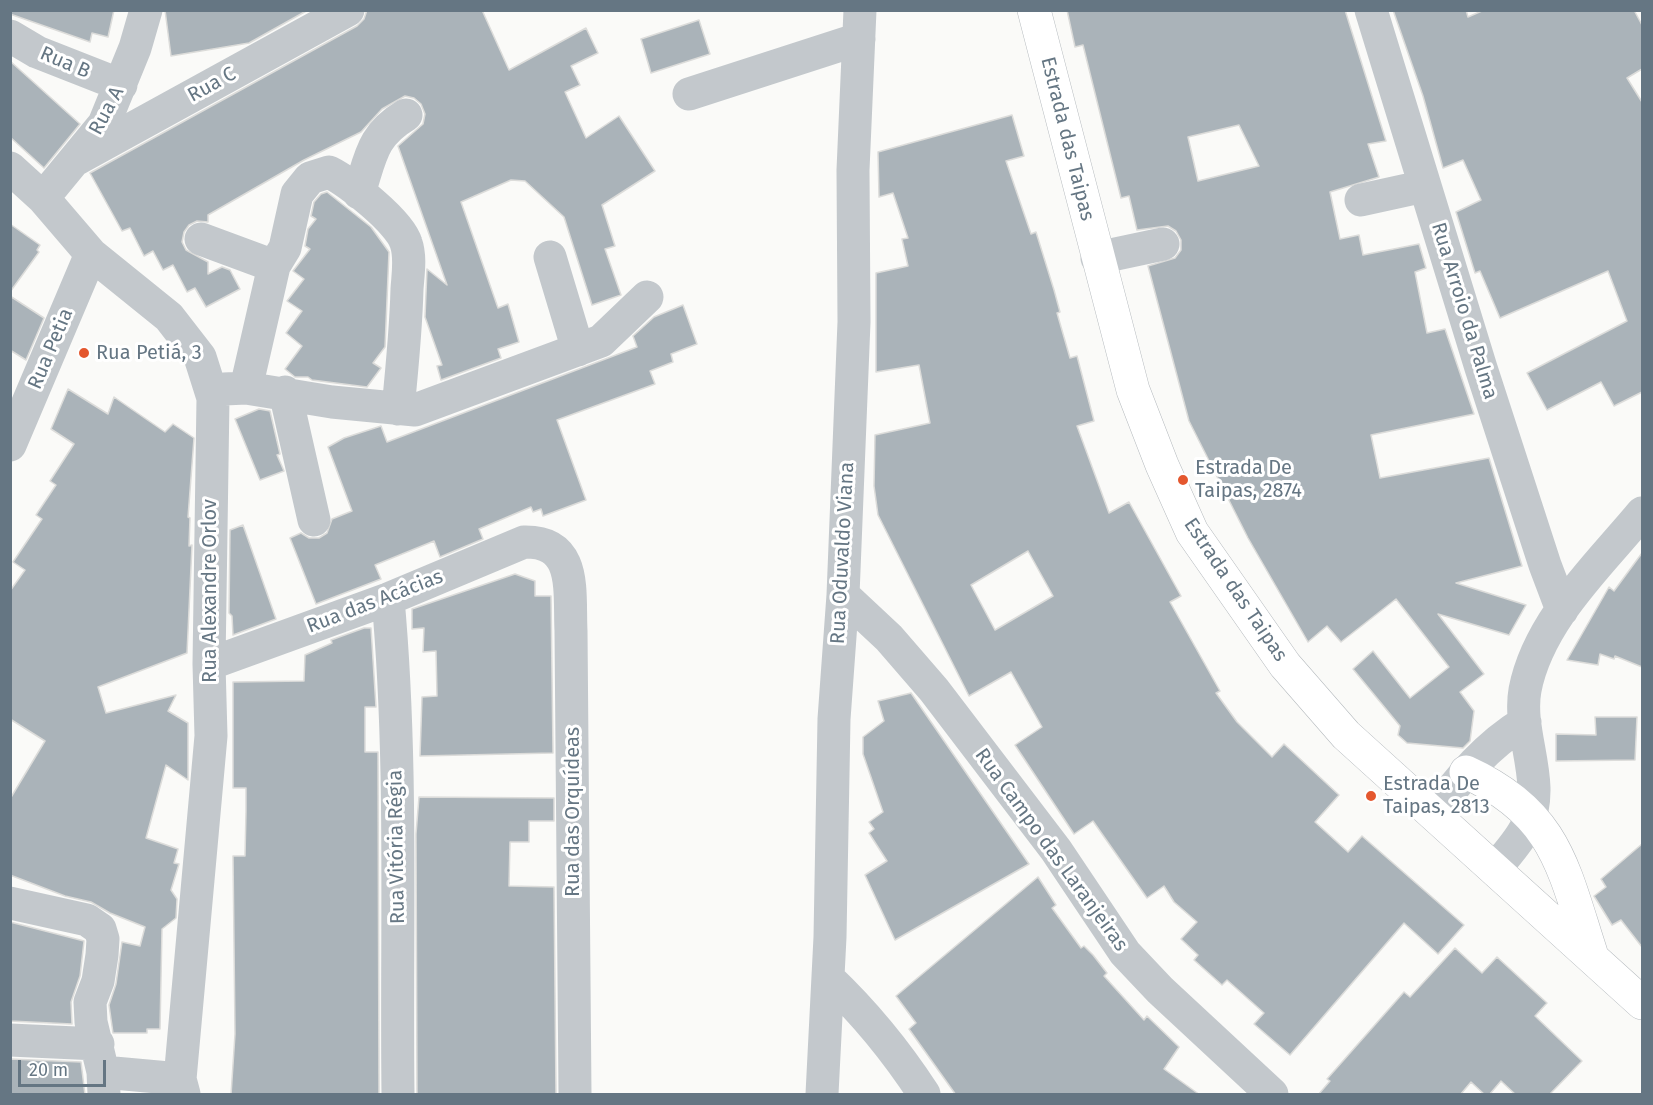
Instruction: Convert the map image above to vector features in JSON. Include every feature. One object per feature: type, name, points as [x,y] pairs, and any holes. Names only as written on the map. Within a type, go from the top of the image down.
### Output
[{"type":"main road","name":"Estrada das Taipas","points":[[1034,10],[1097,258],[1134,390],[1162,465],[1192,532],[1285,665],[1346,735],[1642,1003]]},
{"type":"main road","points":[[1466,772],[1506,793],[1531,814],[1559,856],[1591,955]]},
{"type":"street","name":"Rua A","points":[[43,198],[104,124],[121,85],[146,10]]},
{"type":"street","name":"Rua C","points":[[75,160],[348,10]]},
{"type":"street","name":"Rua Arroio da Palma","points":[[1371,10],[1488,390],[1562,610]]},
{"type":"street","points":[[689,94],[860,25]]},
{"type":"street","name":"Rua Oduvaldo Viana","points":[[822,1095],[828,978],[834,719],[843,595],[854,322],[854,170],[860,25]]},
{"type":"street","name":"Rua B","points":[[10,36],[37,52],[121,85]]},
{"type":"street","points":[[359,193],[376,141],[383,130],[406,114]]},
{"type":"street","name":"Rua Alexandre Orlov","points":[[10,168],[43,198],[91,254],[169,318],[200,357],[213,398],[209,664],[211,736],[182,1087]]},
{"type":"street","points":[[246,388],[274,266],[285,248],[297,194],[310,178],[329,172],[341,178],[399,229],[406,242],[409,257],[406,327],[398,409]]},
{"type":"street","points":[[1361,200],[1425,186]]},
{"type":"street","points":[[201,239],[274,266]]},
{"type":"street","points":[[1097,258],[1163,244]]},
{"type":"street","name":"Rua Petia","points":[[10,445],[91,254]]},
{"type":"street","points":[[550,256],[578,350]]},
{"type":"street","points":[[211,389],[246,388],[285,392],[332,402],[415,410],[434,405],[601,341],[647,297]]},
{"type":"street","points":[[285,392],[314,520]]},
{"type":"street","points":[[1495,869],[1527,827],[1531,814],[1532,759],[1525,722],[1525,691],[1536,656],[1562,610],[1642,513]]},
{"type":"street","name":"Rua das Acácias","points":[[209,664],[388,599],[524,542],[542,542]]},
{"type":"street","name":"Rua das Orquídeas","points":[[542,542],[558,551],[567,568],[572,704],[575,1095]]},
{"type":"street","name":"Rua Campo das Laranjeiras","points":[[843,595],[889,638],[934,690],[1056,850],[1125,953],[1184,1013],[1272,1095]]},
{"type":"street","name":"Rua Vitória Régia","points":[[388,599],[394,699],[398,860],[398,1095]]},
{"type":"street","points":[[1434,814],[1466,772],[1503,735],[1525,722]]},
{"type":"street","points":[[10,903],[87,920],[100,929],[103,939],[102,955],[98,981],[90,1002],[91,1022],[101,1070]]},
{"type":"street","points":[[828,978],[865,1013],[897,1054],[924,1095]]},
{"type":"street","points":[[10,1040],[101,1070],[182,1087]]},
{"type":"building","points":[[10,10],[114,10],[108,37],[92,33],[90,42],[10,14]]},
{"type":"building","points":[[165,10],[308,10],[249,43],[171,56]]},
{"type":"building","points":[[367,10],[482,10],[509,70],[586,28],[598,53],[571,66],[580,85],[565,92],[586,138],[619,116],[655,171],[602,205],[615,246],[605,249],[621,295],[592,305],[564,217],[525,181],[511,180],[461,202],[498,308],[508,304],[519,342],[498,349],[501,358],[441,380],[437,366],[442,365],[425,317],[427,269],[447,285],[398,146],[423,124],[425,114],[421,104],[414,98],[405,96],[382,109],[361,132],[304,160],[208,215],[208,222],[197,221],[189,225],[184,232],[182,242],[186,250],[208,262],[208,274],[222,267],[230,270],[240,289],[206,307],[195,288],[187,292],[173,265],[163,270],[153,251],[144,256],[130,228],[122,231],[90,173],[357,26],[364,19]]},
{"type":"building","points":[[1067,10],[1345,10],[1386,141],[1368,144],[1379,177],[1330,192],[1340,239],[1359,235],[1363,255],[1419,244],[1426,268],[1415,272],[1427,333],[1445,329],[1474,414],[1371,435],[1380,478],[1489,458],[1522,566],[1456,583],[1526,605],[1509,635],[1438,614],[1484,674],[1460,692],[1474,711],[1470,741],[1463,748],[1407,743],[1398,735],[1400,726],[1353,669],[1373,651],[1410,698],[1449,667],[1396,599],[1341,642],[1327,626],[1308,642],[1248,538],[1189,421],[1148,266],[1175,258],[1181,250],[1181,240],[1176,231],[1168,226],[1137,230],[1129,196],[1121,198],[1083,45],[1075,47]],"holes":[[[1239,125],[1259,166],[1198,181],[1188,137]]]},
{"type":"building","points":[[1393,10],[1466,10],[1468,17],[1484,10],[1634,10],[1642,25],[1642,69],[1627,78],[1642,102],[1642,392],[1614,406],[1601,382],[1547,410],[1527,373],[1627,321],[1608,271],[1500,318],[1480,271],[1475,273],[1456,212],[1481,200],[1463,160],[1443,168],[1423,96]]},
{"type":"building","points":[[699,20],[710,54],[651,73],[641,39]]},
{"type":"building","points":[[10,61],[80,124],[44,168],[10,137]]},
{"type":"building","points":[[1012,115],[1024,156],[1006,161],[1031,234],[1036,232],[1060,312],[1057,313],[1070,358],[1077,356],[1094,421],[1077,426],[1109,513],[1129,502],[1181,596],[1170,602],[1220,691],[1216,693],[1237,722],[1272,757],[1284,744],[1339,795],[1315,822],[1348,852],[1362,836],[1464,925],[1438,954],[1404,923],[1290,1055],[1254,1024],[1264,1013],[1227,980],[1222,985],[1194,960],[1198,955],[1181,939],[1197,922],[1174,902],[1164,886],[1147,898],[1093,821],[1074,834],[1015,745],[1042,727],[1011,672],[969,696],[878,515],[874,486],[875,435],[930,423],[919,365],[876,372],[876,273],[908,266],[902,239],[908,238],[893,193],[879,197],[878,152]],"holes":[[[1028,551],[1053,596],[995,630],[971,585]]]},
{"type":"building","points":[[327,192],[371,227],[389,252],[385,347],[373,363],[381,368],[367,387],[295,377],[285,369],[302,346],[286,333],[302,311],[287,301],[304,279],[293,271],[310,249],[305,246],[308,229],[316,219],[311,216],[314,202],[321,194]]},
{"type":"building","points":[[10,224],[40,245],[37,250],[39,252],[10,292]]},
{"type":"building","points":[[10,296],[44,318],[26,360],[10,350]]},
{"type":"building","points":[[683,305],[697,344],[671,354],[673,362],[650,371],[655,384],[557,420],[586,500],[543,516],[541,509],[533,512],[531,507],[479,529],[483,539],[440,557],[434,541],[375,565],[381,579],[316,604],[290,538],[301,533],[309,538],[319,538],[327,533],[332,519],[352,511],[328,447],[344,438],[381,426],[387,442],[637,347],[633,336],[654,317]]},
{"type":"building","points":[[68,389],[108,414],[114,397],[165,432],[173,424],[194,438],[188,517],[190,518],[189,546],[192,545],[187,653],[98,687],[106,713],[176,695],[168,711],[188,723],[188,780],[166,765],[146,838],[178,849],[174,863],[179,864],[171,890],[177,899],[176,918],[162,929],[160,1029],[147,1029],[147,1033],[113,1033],[109,1005],[116,984],[122,942],[140,946],[145,927],[110,913],[91,902],[65,896],[10,875],[10,799],[45,741],[10,719],[10,591],[25,570],[13,562],[42,519],[36,515],[56,485],[50,481],[74,444],[51,429]]},
{"type":"building","points":[[259,409],[270,411],[280,454],[277,455],[284,471],[260,480],[235,419]]},
{"type":"building","points":[[243,525],[276,619],[233,635],[232,616],[229,613],[230,530]]},
{"type":"building","points":[[1642,553],[1642,667],[1615,656],[1614,659],[1600,654],[1598,665],[1567,660],[1609,587],[1614,591]]},
{"type":"building","points":[[515,574],[535,581],[535,596],[551,596],[553,753],[420,756],[422,697],[437,696],[436,651],[423,652],[424,628],[412,629],[412,609]]},
{"type":"building","points":[[364,628],[371,628],[376,707],[365,707],[365,752],[378,752],[379,1095],[231,1095],[235,1034],[233,856],[245,856],[246,811],[246,788],[233,788],[233,682],[304,681],[305,655],[332,643],[331,640]]},
{"type":"building","points":[[911,693],[1029,864],[895,940],[865,875],[887,861],[869,833],[874,829],[869,822],[883,812],[863,754],[863,737],[884,721],[878,701]]},
{"type":"building","points":[[1595,717],[1637,717],[1635,760],[1556,761],[1556,734],[1596,735]]},
{"type":"building","points":[[419,797],[554,798],[554,821],[529,821],[529,842],[510,842],[509,886],[554,887],[556,1095],[417,1095],[416,834]]},
{"type":"building","points":[[1642,844],[1642,947],[1621,920],[1612,925],[1594,896],[1606,887],[1601,879]]},
{"type":"building","points":[[1038,877],[1056,905],[1052,908],[1081,948],[1084,946],[1107,973],[1104,976],[1144,1020],[1147,1016],[1179,1047],[1164,1069],[1200,1095],[956,1095],[909,1029],[916,1023],[896,996]]},
{"type":"building","points":[[10,922],[84,941],[80,976],[71,1002],[72,1024],[10,1021]]},
{"type":"building","points":[[1455,948],[1482,973],[1497,957],[1547,1003],[1535,1016],[1582,1061],[1549,1095],[1516,1095],[1501,1081],[1489,1095],[1485,1095],[1471,1082],[1460,1095],[1318,1095],[1330,1081],[1327,1079],[1404,992],[1410,997]]},
{"type":"building","points":[[10,1059],[81,1062],[85,1095],[10,1095]]},
{"type":"place","name":"Rua Petiá, 3","points":[[84,353]]},
{"type":"place","name":"Estrada De Taipas, 2874","points":[[1183,480]]},
{"type":"place","name":"Estrada De Taipas, 2813","points":[[1371,796]]}]
